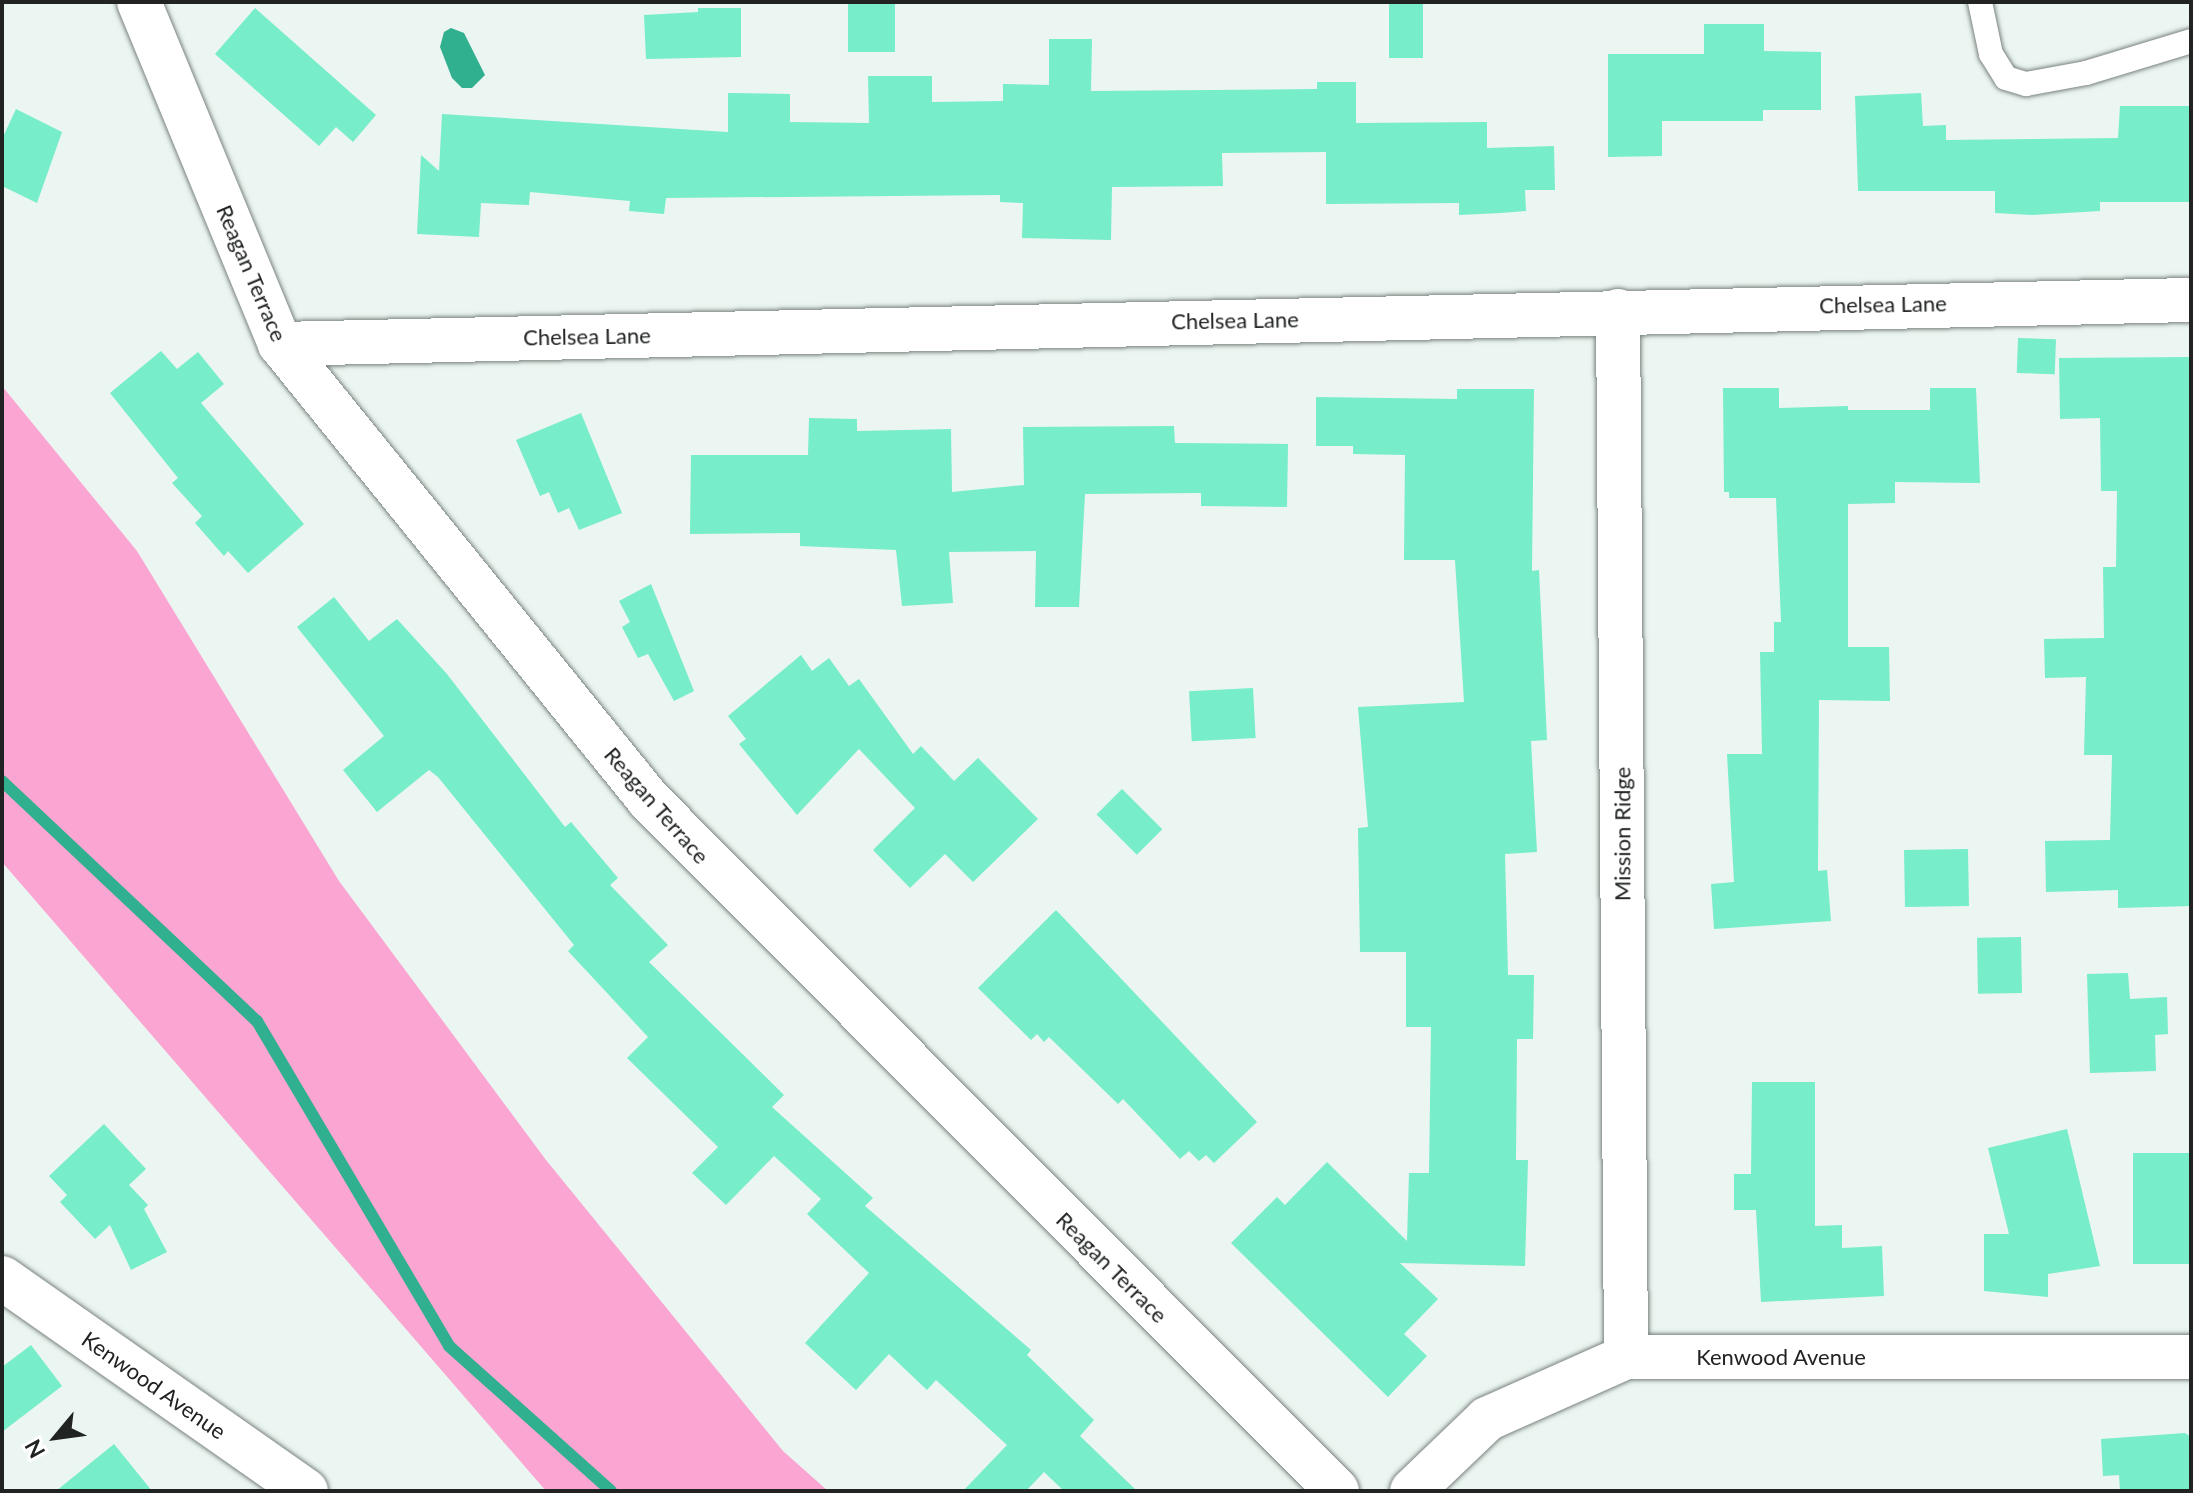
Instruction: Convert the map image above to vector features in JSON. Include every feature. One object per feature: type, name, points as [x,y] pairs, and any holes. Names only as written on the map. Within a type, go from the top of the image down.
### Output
[{"type":"street","name":"Reagan Terrace","points":[[139,2],[280,344],[649,800],[1337,1491]]},
{"type":"street","name":"Chelsea Lane","points":[[280,344],[2191,300]]},
{"type":"street","name":"Mission Ridge","points":[[1618,311],[1626,1357]]},
{"type":"street","name":"Kenwood Avenue","points":[[2,1278],[306,1491]]},
{"type":"street","name":"Kenwood Avenue","points":[[1412,1491],[1487,1419],[1626,1357],[2191,1357]]},
{"type":"lane","points":[[1980,2],[1991,54],[2006,78],[2026,84],[2086,73],[2191,41]]},
{"type":"shaded area","points":[[451,28],[464,33],[485,75],[472,88],[462,88],[452,78],[440,47],[444,32]]},
{"type":"shaded area","points":[[2,386],[137,551],[339,881],[546,1160],[783,1451],[828,1491],[546,1491],[2,862]]},
{"type":"building","points":[[848,2],[895,2],[895,52],[848,52]]},
{"type":"building","points":[[1389,2],[1423,2],[1423,58],[1389,58]]},
{"type":"building","points":[[255,8],[376,115],[353,142],[336,127],[319,146],[215,54]]},
{"type":"building","points":[[698,8],[741,8],[741,57],[646,59],[644,15],[698,12]]},
{"type":"building","points":[[1704,24],[1764,24],[1764,51],[1821,52],[1821,110],[1763,110],[1763,121],[1662,121],[1662,156],[1608,157],[1608,54],[1704,54]]},
{"type":"building","points":[[1049,39],[1092,39],[1091,91],[1317,89],[1317,82],[1356,82],[1356,123],[1487,122],[1487,148],[1554,146],[1555,190],[1525,190],[1526,211],[1501,213],[1459,215],[1459,203],[1326,204],[1326,152],[1222,153],[1223,186],[1112,187],[1111,240],[1022,238],[1023,203],[1000,202],[1000,195],[666,198],[664,214],[629,211],[630,201],[530,192],[529,205],[481,203],[479,237],[417,234],[421,155],[439,171],[442,114],[728,132],[728,93],[790,94],[790,122],[869,123],[868,76],[932,76],[932,102],[1003,101],[1003,84],[1049,85]]},
{"type":"building","points":[[1921,93],[1923,126],[1946,125],[1946,140],[2118,138],[2120,106],[2191,106],[2191,202],[2100,202],[2100,211],[2032,215],[1995,213],[1995,191],[1858,191],[1855,96]]},
{"type":"building","points":[[16,109],[62,132],[37,203],[2,186],[2,139]]},
{"type":"building","points":[[2018,338],[2056,339],[2055,374],[2017,373]]},
{"type":"building","points":[[161,351],[177,369],[198,352],[224,384],[201,403],[304,524],[248,573],[228,551],[224,556],[195,523],[202,516],[172,483],[178,478],[110,393]]},
{"type":"building","points":[[2191,357],[2191,906],[2118,908],[2118,890],[2046,892],[2045,841],[2110,840],[2112,755],[2084,755],[2086,677],[2045,678],[2044,639],[2104,638],[2103,567],[2116,567],[2117,491],[2101,491],[2100,418],[2060,419],[2059,358]]},
{"type":"building","points":[[1723,388],[1779,388],[1779,408],[1848,406],[1848,410],[1930,410],[1930,388],[1976,388],[1980,483],[1895,482],[1895,503],[1848,504],[1848,647],[1889,647],[1890,701],[1819,700],[1818,871],[1827,870],[1831,921],[1714,929],[1711,884],[1734,882],[1727,754],[1762,754],[1760,652],[1774,652],[1774,622],[1781,622],[1776,498],[1729,498],[1729,492],[1724,492]]},
{"type":"building","points":[[1457,389],[1534,389],[1532,571],[1539,570],[1547,740],[1531,741],[1537,852],[1505,854],[1508,975],[1534,975],[1533,1039],[1517,1039],[1516,1160],[1528,1160],[1525,1266],[1400,1263],[1438,1299],[1404,1334],[1427,1356],[1388,1397],[1231,1243],[1277,1197],[1285,1205],[1327,1162],[1407,1241],[1409,1173],[1429,1173],[1431,1027],[1406,1027],[1406,952],[1360,952],[1358,828],[1368,827],[1358,707],[1464,702],[1455,560],[1404,560],[1405,455],[1353,454],[1353,446],[1316,446],[1316,397],[1457,399]]},
{"type":"building","points":[[581,413],[622,513],[579,530],[569,508],[558,513],[549,492],[540,496],[516,440]]},
{"type":"building","points":[[809,418],[857,419],[857,431],[951,429],[952,492],[1024,485],[1023,427],[1174,426],[1175,443],[1288,444],[1287,507],[1201,506],[1201,493],[1085,494],[1079,607],[1035,607],[1036,551],[949,552],[953,603],[902,606],[896,550],[800,546],[800,533],[690,534],[691,455],[808,455]]},
{"type":"building","points":[[651,584],[694,691],[674,701],[648,654],[638,658],[622,627],[630,622],[619,601]]},
{"type":"building","points":[[334,597],[369,641],[397,619],[447,674],[565,827],[571,822],[618,878],[610,885],[668,945],[649,962],[784,1095],[772,1107],[873,1198],[865,1206],[1031,1350],[1027,1355],[1094,1420],[1080,1436],[1137,1491],[1064,1491],[1044,1472],[1026,1491],[963,1491],[1007,1445],[936,1380],[927,1390],[889,1354],[856,1390],[805,1343],[869,1273],[807,1214],[821,1199],[774,1156],[726,1205],[692,1173],[718,1147],[627,1058],[648,1037],[568,951],[574,945],[438,777],[429,770],[377,812],[343,770],[384,736],[297,627]]},
{"type":"building","points":[[801,655],[812,671],[829,658],[849,686],[859,679],[913,754],[921,746],[954,781],[978,758],[1038,819],[973,882],[945,854],[910,888],[873,850],[915,808],[859,749],[797,815],[739,744],[746,739],[728,716]]},
{"type":"building","points":[[1253,688],[1256,738],[1192,741],[1189,691]]},
{"type":"building","points":[[1122,789],[1162,829],[1137,855],[1097,814]]},
{"type":"building","points":[[1968,849],[1969,906],[1905,907],[1904,850]]},
{"type":"building","points":[[1056,910],[1257,1122],[1214,1163],[1206,1155],[1199,1161],[1189,1151],[1180,1159],[1123,1099],[1118,1104],[1049,1037],[1044,1042],[1037,1034],[1031,1040],[978,988]]},
{"type":"building","points":[[2021,937],[2022,993],[1978,994],[1977,938]]},
{"type":"building","points":[[2128,973],[2130,999],[2167,997],[2168,1034],[2155,1035],[2156,1071],[2090,1073],[2087,974]]},
{"type":"building","points":[[1752,1082],[1815,1082],[1815,1226],[1842,1225],[1842,1248],[1882,1246],[1884,1296],[1761,1302],[1756,1210],[1734,1210],[1734,1174],[1751,1174]]},
{"type":"building","points":[[104,1124],[146,1169],[129,1185],[148,1205],[144,1209],[167,1252],[131,1270],[110,1225],[95,1239],[60,1202],[67,1195],[49,1176]]},
{"type":"building","points":[[2067,1129],[2100,1266],[2048,1274],[2048,1297],[1984,1291],[1984,1234],[2009,1234],[1988,1148]]},
{"type":"building","points":[[2133,1153],[2191,1153],[2191,1264],[2133,1264]]},
{"type":"building","points":[[31,1345],[62,1386],[2,1432],[2,1367]]},
{"type":"building","points":[[2185,1433],[2191,1437],[2191,1491],[2120,1491],[2119,1475],[2103,1476],[2101,1439]]},
{"type":"building","points":[[114,1444],[152,1491],[56,1491]]},
{"type":"waterway","points":[[2,781],[257,1021],[449,1346],[611,1491]]}]
